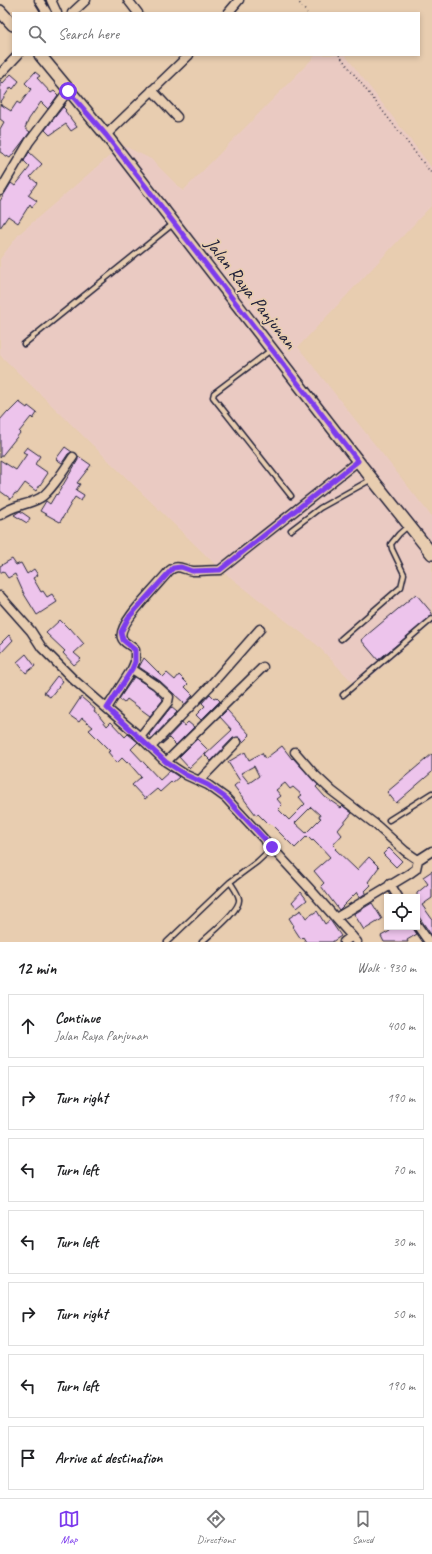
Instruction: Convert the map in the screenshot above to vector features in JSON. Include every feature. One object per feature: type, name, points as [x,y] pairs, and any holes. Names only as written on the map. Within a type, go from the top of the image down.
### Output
[{"type":"main road","points":[[0,11],[12,24]]},
{"type":"main road","name":"Jalan Raya Panjunan","points":[[41,56],[68,91],[111,131],[174,224],[432,554]]},
{"type":"street","points":[[39,0],[46,12]]},
{"type":"street","points":[[52,0],[57,12]]},
{"type":"street","points":[[78,11],[86,0]]},
{"type":"street","points":[[128,0],[137,12]]},
{"type":"street","points":[[229,12],[239,0]]},
{"type":"street","points":[[0,74],[17,56]]},
{"type":"street","points":[[111,131],[188,56]]},
{"type":"street","points":[[152,90],[177,117]]},
{"type":"street","points":[[0,190],[29,142],[68,91]]},
{"type":"street","points":[[0,515],[14,506],[35,501],[45,495],[73,457]]},
{"type":"street","points":[[107,708],[135,662],[135,650],[123,640],[121,632],[129,617],[169,571],[173,568],[181,567],[192,571],[220,570],[358,461]]},
{"type":"street","points":[[0,596],[29,628],[42,648],[166,762],[186,775],[208,785],[226,798],[354,939],[344,942]]},
{"type":"street","points":[[151,747],[209,687],[260,629]]},
{"type":"street","points":[[166,762],[263,667]]},
{"type":"street","points":[[132,669],[156,685],[169,697],[168,702],[140,737]]},
{"type":"street","points":[[199,781],[237,742]]},
{"type":"street","points":[[295,752],[332,792],[375,824],[405,851],[418,860]]},
{"type":"street","points":[[336,918],[416,868],[418,860],[432,852]]},
{"type":"street","points":[[390,884],[396,894]]},
{"type":"street","points":[[420,929],[429,942]]},
{"type":"lane","points":[[24,344],[174,224]]},
{"type":"lane","points":[[272,349],[214,393],[213,397],[291,496]]},
{"type":"lane","points":[[291,530],[320,508],[372,479]]},
{"type":"lane","points":[[341,639],[401,587],[404,574],[391,544],[399,534],[410,525]]},
{"type":"lane","points":[[343,695],[432,619]]},
{"type":"lane","points":[[389,820],[432,793]]},
{"type":"lane","points":[[167,942],[230,882],[257,862],[272,847]]},
{"type":"lane","points":[[202,942],[233,912],[239,903],[239,898],[230,882]]},
{"type":"path","points":[[297,0],[306,12]]},
{"type":"path","points":[[341,56],[432,174]]},
{"type":"shaded area","points":[[315,56],[346,56],[432,168],[432,205],[298,347],[432,517],[432,624],[358,688],[317,645],[221,570],[0,355],[0,259],[19,234],[122,145],[151,159],[183,191]]},
{"type":"building","points":[[35,72],[40,76],[37,78],[51,93],[54,91],[58,95],[48,109],[41,102],[29,119],[25,128],[30,132],[10,158],[0,152],[0,129],[4,122],[0,119],[0,104],[11,111],[17,102],[20,104],[31,89],[25,83]]},
{"type":"building","points":[[11,74],[19,81],[13,89],[11,87],[0,103],[0,80],[3,83]]},
{"type":"building","points":[[66,103],[63,107],[77,127],[71,131],[66,124],[50,135],[45,130]]},
{"type":"building","points":[[29,152],[42,164],[30,177],[37,183],[28,195],[37,201],[32,207],[30,204],[18,223],[8,216],[0,228],[0,201],[11,183],[15,186],[30,167],[24,161]]},
{"type":"building","points":[[19,402],[27,408],[28,406],[37,413],[33,419],[31,417],[0,458],[0,420]]},
{"type":"building","points":[[27,447],[40,456],[35,464],[48,473],[36,491],[25,483],[17,494],[15,493],[11,499],[0,491],[0,460],[16,470],[27,454],[23,452]]},
{"type":"building","points":[[65,447],[72,452],[68,454],[62,463],[56,459]]},
{"type":"building","points":[[78,456],[91,465],[77,483],[80,484],[76,490],[84,495],[81,501],[75,497],[60,522],[40,511],[46,501],[50,504],[56,494],[57,495],[78,460]]},
{"type":"building","points":[[20,511],[30,518],[27,523],[14,515]]},
{"type":"building","points":[[12,559],[16,565],[21,563],[27,574],[34,569],[38,575],[33,578],[41,592],[43,591],[47,597],[52,594],[57,602],[37,615],[24,594],[15,574],[8,578],[3,571],[0,573],[0,566]]},
{"type":"building","points":[[416,594],[432,613],[432,616],[378,660],[361,640]]},
{"type":"building","points":[[60,620],[69,629],[70,628],[84,644],[74,653],[81,659],[74,665],[63,653],[65,651],[46,633]]},
{"type":"building","points":[[9,635],[13,640],[0,654],[0,644]]},
{"type":"building","points":[[26,654],[35,666],[26,673],[17,662]]},
{"type":"building","points":[[144,658],[163,677],[167,673],[175,680],[179,675],[188,684],[185,687],[193,695],[185,704],[160,681],[139,667]]},
{"type":"building","points":[[57,676],[63,681],[50,697],[44,693]]},
{"type":"building","points":[[134,677],[153,689],[163,700],[150,716],[127,699],[124,703],[119,699]]},
{"type":"building","points":[[210,694],[220,701],[201,720],[196,715],[205,706],[202,703]]},
{"type":"building","points":[[81,697],[95,709],[94,711],[107,726],[111,722],[125,737],[128,734],[138,742],[131,749],[160,780],[170,771],[179,777],[160,792],[157,789],[145,799],[132,785],[141,777],[128,762],[127,763],[122,758],[117,763],[108,752],[110,751],[89,730],[93,727],[82,718],[79,722],[69,715]]},
{"type":"building","points":[[171,707],[177,712],[152,738],[149,735]]},
{"type":"building","points":[[227,710],[250,735],[243,742],[239,737],[233,738],[211,761],[205,755],[232,730],[220,717]]},
{"type":"building","points":[[188,722],[194,727],[176,745],[169,738],[161,745],[182,723],[184,726]]},
{"type":"building","points":[[197,739],[208,750],[189,768],[179,757]]},
{"type":"building","points":[[282,746],[292,759],[293,758],[318,785],[316,787],[325,797],[341,808],[343,806],[352,813],[338,830],[342,835],[333,845],[336,848],[335,849],[357,870],[369,857],[379,867],[368,882],[371,885],[365,891],[366,893],[360,897],[357,892],[339,910],[321,886],[324,883],[314,871],[330,857],[320,846],[307,836],[295,848],[270,823],[268,824],[258,814],[256,815],[234,786],[240,781],[228,762],[245,752],[249,760],[262,753],[265,759]],"holes":[[[254,766],[259,776],[249,783],[241,773]],[[285,783],[290,789],[293,787],[302,795],[299,797],[305,804],[289,820],[278,809],[282,805],[277,799],[281,796],[276,790]],[[311,807],[320,815],[319,817],[321,818],[306,833],[295,823]]]},
{"type":"building","points":[[432,754],[432,772],[396,803],[387,792]]},
{"type":"building","points":[[389,848],[402,861],[396,867],[383,854]]},
{"type":"building","points":[[432,871],[432,898],[422,905],[432,919],[432,936],[420,918],[420,894],[417,893],[428,884],[423,877]]},
{"type":"building","points":[[301,892],[307,900],[297,908],[292,902]]},
{"type":"building","points":[[372,903],[382,919],[364,930],[354,914]]},
{"type":"building","points":[[301,910],[306,918],[317,911],[325,924],[330,920],[341,936],[332,942],[306,942],[303,937],[301,939],[289,918]]},
{"type":"building","points":[[389,930],[414,930],[417,934],[407,940],[408,942],[384,942],[381,936],[390,931]]},
{"type":"route","points":[[68,91],[106,135],[358,461],[220,570],[192,571],[181,567],[173,568],[129,617],[121,632],[123,640],[135,650],[135,662],[107,708],[166,762],[186,775],[208,785],[226,798],[272,847]]}]
